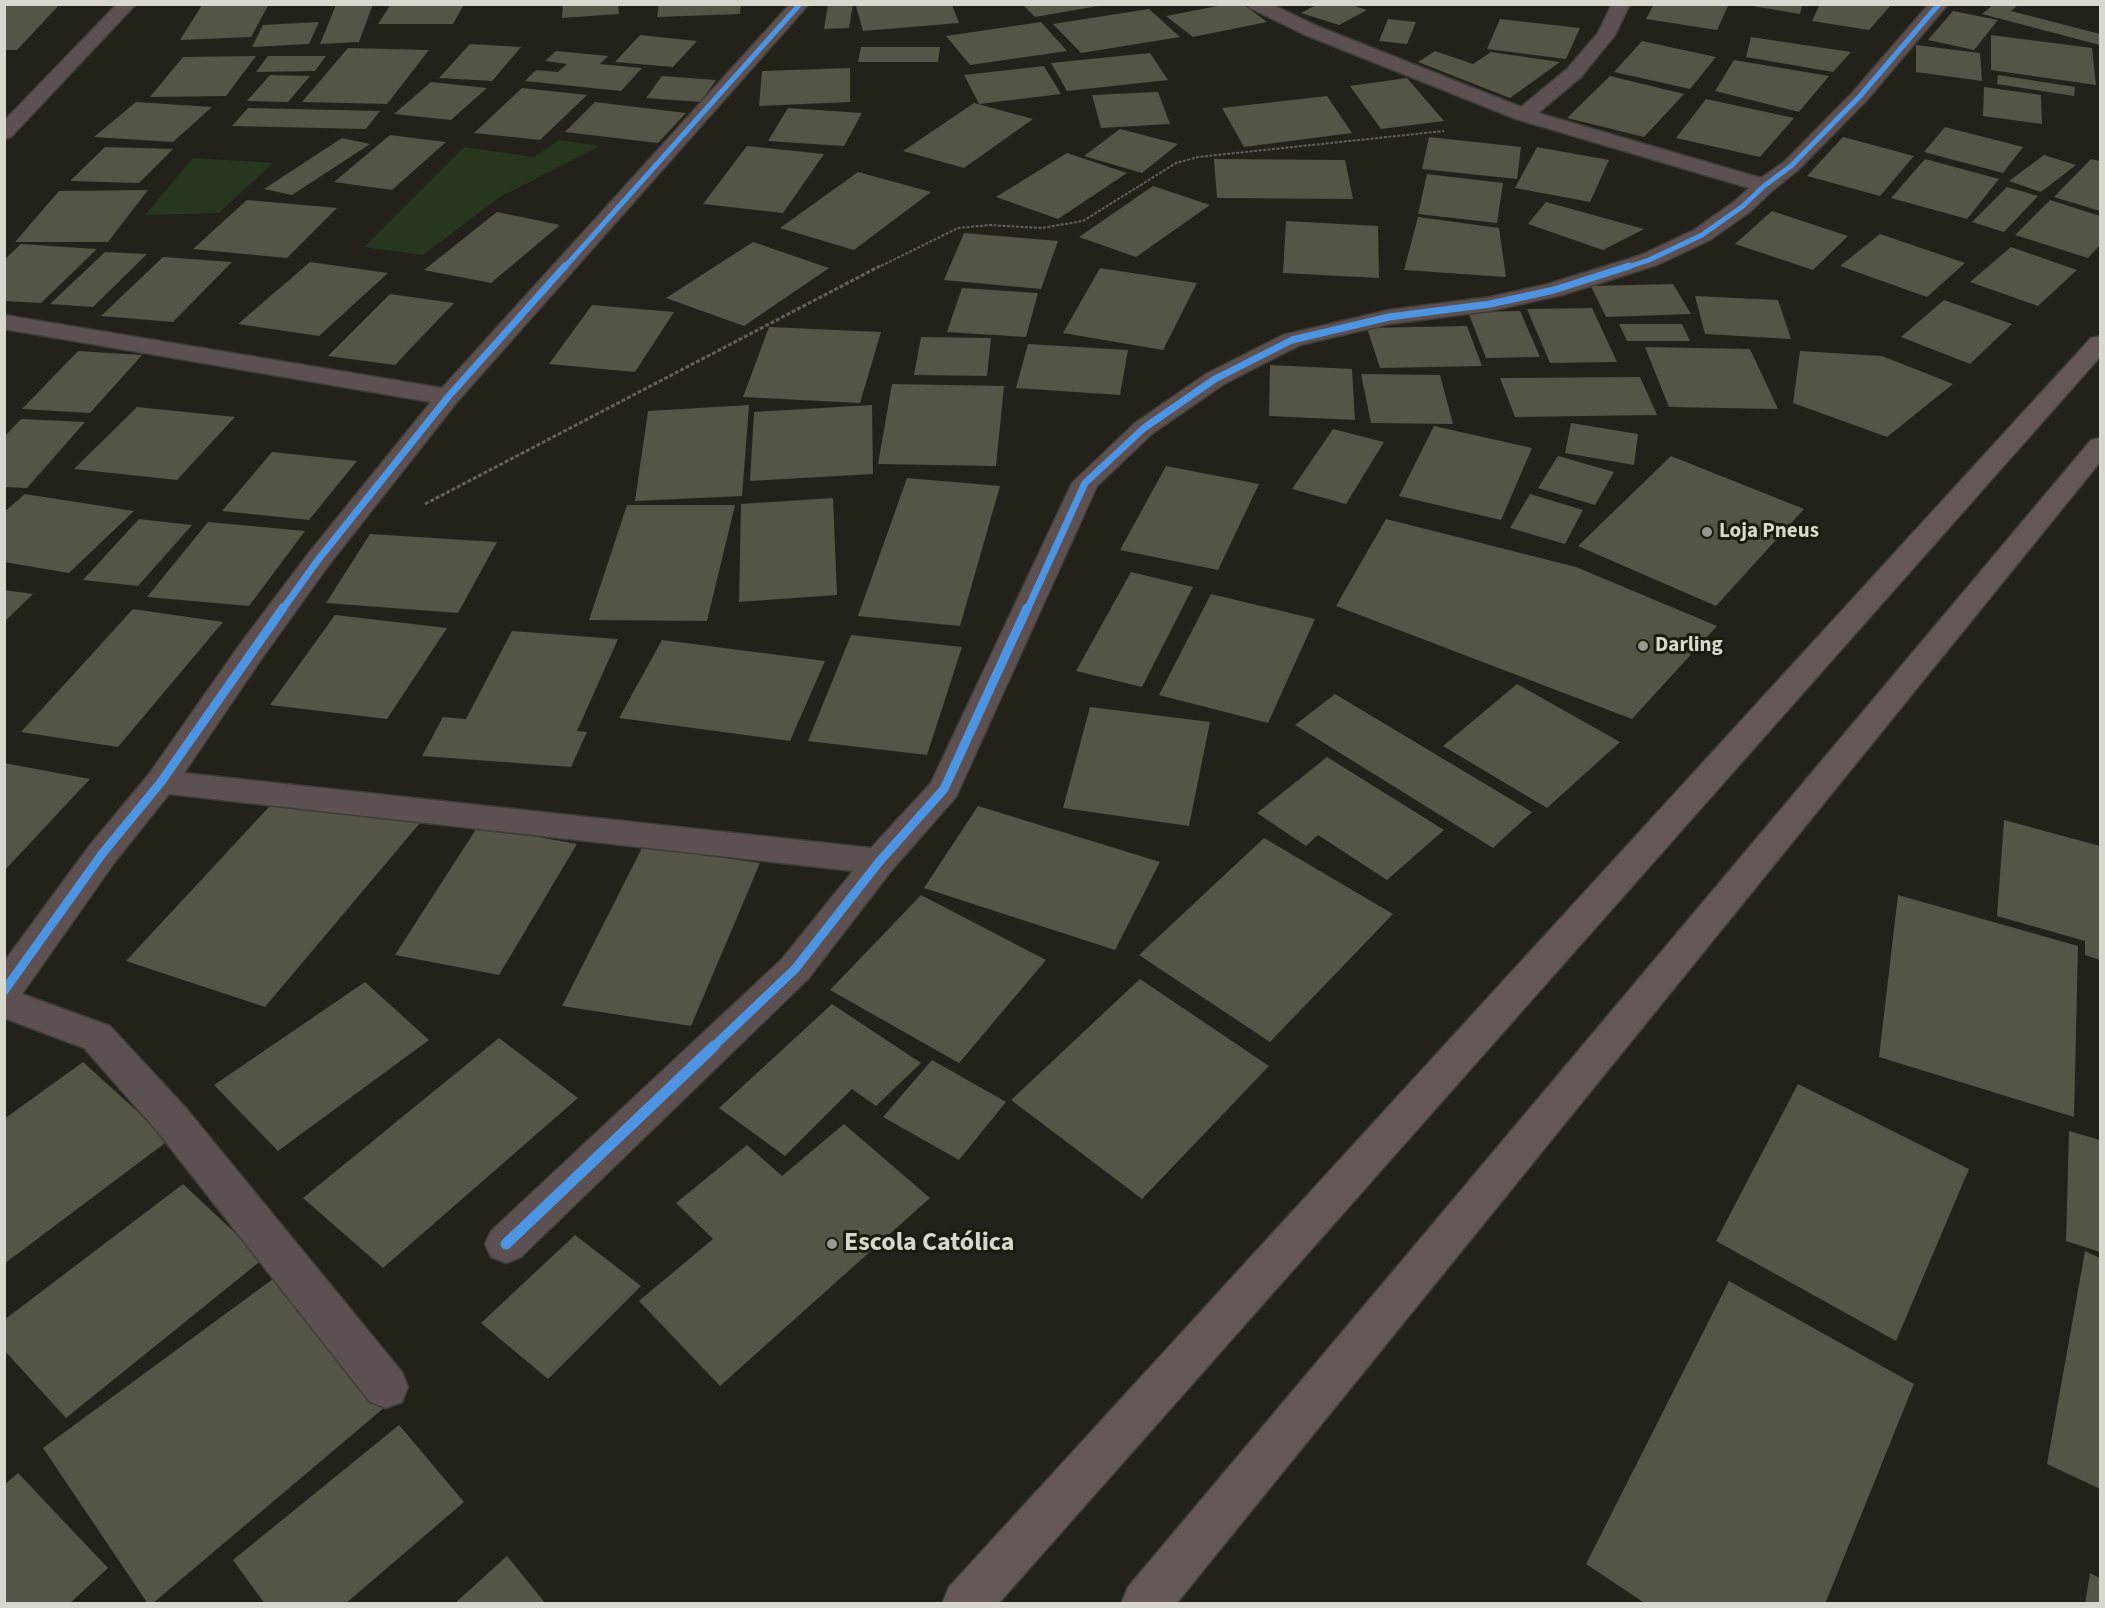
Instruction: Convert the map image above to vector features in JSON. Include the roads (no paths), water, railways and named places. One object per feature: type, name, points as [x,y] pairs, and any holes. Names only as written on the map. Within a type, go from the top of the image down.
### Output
[{"type":"main road","points":[[966,1604],[2100,344]]},
{"type":"main road","points":[[1145,1604],[2100,446]]},
{"type":"street","points":[[4,133],[128,4]]},
{"type":"street","points":[[4,991],[102,854],[161,782],[249,654],[318,560],[448,397],[800,4]]},
{"type":"street","points":[[1256,4],[1310,30],[1523,115],[1764,186]]},
{"type":"street","points":[[1523,115],[1574,73],[1606,35],[1621,4]]},
{"type":"street","points":[[506,1244],[795,969],[879,862],[944,789],[1085,483],[1144,428],[1215,379],[1292,340],[1389,317],[1490,304],[1554,290],[1648,260],[1702,235],[1743,206],[1764,186],[1791,166],[1860,96],[1939,4]]},
{"type":"street","points":[[4,322],[448,397]]},
{"type":"street","points":[[161,782],[802,851],[879,862]]},
{"type":"street","points":[[4,1002],[97,1037],[171,1119],[386,1387]]},
{"type":"place","name":"Loja Pneus","points":[[1707,532]]},
{"type":"place","name":"Darling","points":[[1643,646]]},
{"type":"place","name":"Escola Católica","points":[[832,1244]]}]
